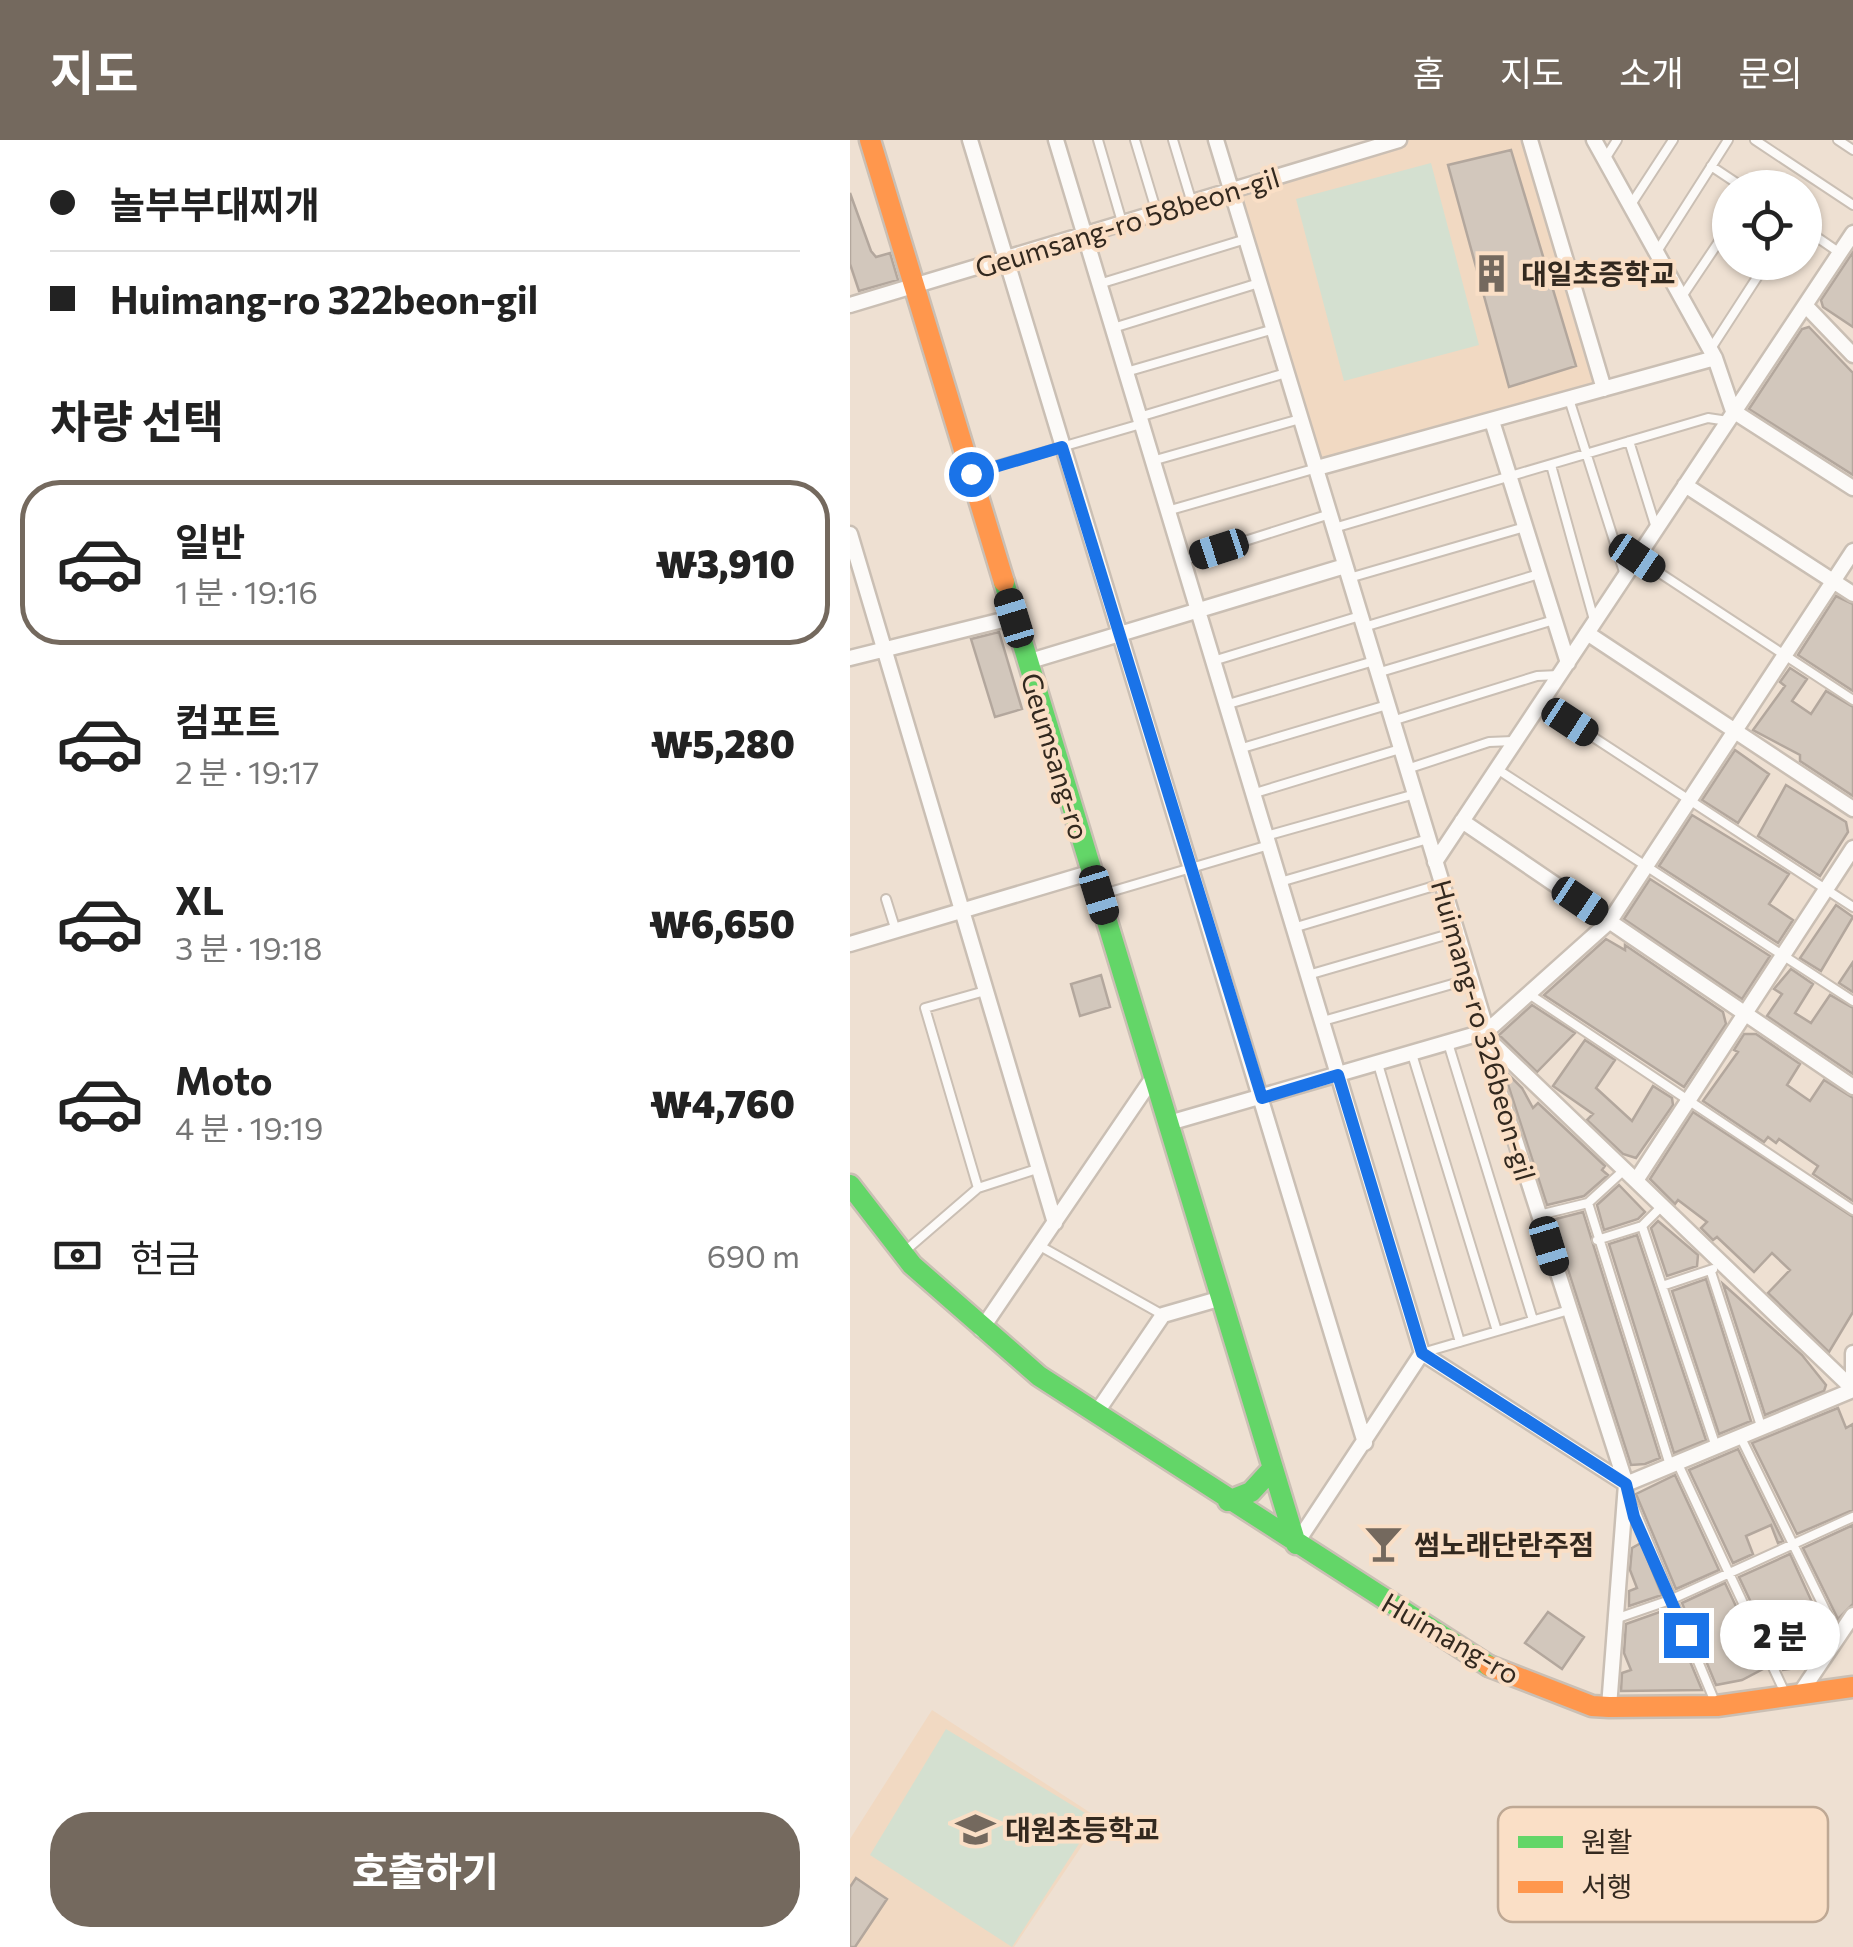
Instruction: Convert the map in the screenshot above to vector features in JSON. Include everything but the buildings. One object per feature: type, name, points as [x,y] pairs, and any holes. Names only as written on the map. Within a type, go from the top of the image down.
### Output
[{"type":"street","name":"Geumsang-ro","points":[[870,140],[1296,1544]]},
{"type":"street","points":[[970,140],[1365,1443]]},
{"type":"street","points":[[1056,140],[1422,1353],[1626,1484],[1853,1389]]},
{"type":"street","name":"Huimang-ro 326beon-gil","points":[[1216,140],[1487,1035],[1489,1059],[1626,1484],[1608,1707]]},
{"type":"street","name":"Geumsang-ro 58beon-gil","points":[[850,304],[1397,140]]},
{"type":"street","points":[[1530,140],[1604,389]]},
{"type":"street","points":[[1594,140],[1712,354],[1731,416],[1853,488]]},
{"type":"street","points":[[1435,862],[1853,233]]},
{"type":"street","points":[[1805,305],[1853,355]]},
{"type":"street","points":[[1317,468],[1570,399],[1712,354]]},
{"type":"street","points":[[1492,421],[1554,620],[1563,669]]},
{"type":"street","points":[[1685,485],[1853,594]]},
{"type":"street","points":[[850,534],[1055,1223]]},
{"type":"street","points":[[1169,1124],[1487,1035],[1610,921],[1853,551]]},
{"type":"street","points":[[1027,662],[1197,610],[1347,572]]},
{"type":"street","points":[[850,658],[1014,618]]},
{"type":"street","points":[[1591,627],[1734,731],[1853,809]]},
{"type":"street","points":[[1462,821],[1853,1087]]},
{"type":"street","points":[[1637,1180],[1853,848]]},
{"type":"street","points":[[851,940],[896,931],[1092,872]]},
{"type":"street","points":[[1487,1035],[1623,1171],[1663,1204],[1716,1266],[1853,1389]]},
{"type":"street","points":[[981,1330],[1154,1076]]},
{"type":"street","name":"Huimang-ro","points":[[850,1185],[902,1254],[981,1330],[1228,1500],[1496,1671],[1592,1706],[1608,1707],[1717,1706],[1853,1687]]},
{"type":"street","points":[[1097,1412],[1163,1315],[1222,1298]]},
{"type":"street","points":[[1296,1544],[1422,1353]]},
{"type":"street","points":[[1853,1353],[1853,1389]]},
{"type":"street","points":[[1228,1500],[1251,1492],[1273,1468]]},
{"type":"street","points":[[1794,1694],[1853,1615]]},
{"type":"lane","points":[[1098,140],[1123,223]]},
{"type":"lane","points":[[1135,140],[1156,213]]},
{"type":"lane","points":[[1173,140],[1192,203]]},
{"type":"lane","points":[[1606,159],[1618,140]]},
{"type":"lane","points":[[1630,206],[1673,140]]},
{"type":"lane","points":[[1656,253],[1728,140]]},
{"type":"lane","points":[[1755,140],[1853,205]]},
{"type":"lane","points":[[1838,140],[1853,150]]},
{"type":"lane","points":[[1711,166],[1717,170]]},
{"type":"lane","points":[[1099,284],[1246,239]]},
{"type":"lane","points":[[1822,240],[1840,252]]},
{"type":"lane","points":[[1681,298],[1712,252]]},
{"type":"lane","points":[[1712,354],[1756,280]]},
{"type":"lane","points":[[1113,328],[1259,283]]},
{"type":"lane","points":[[1126,372],[1274,329]]},
{"type":"lane","points":[[971,474],[1286,373]]},
{"type":"lane","points":[[1570,399],[1626,575]]},
{"type":"lane","points":[[1182,561],[1510,478],[1708,418],[1731,416]]},
{"type":"lane","points":[[1152,461],[1300,419]]},
{"type":"lane","points":[[1629,441],[1656,528]]},
{"type":"lane","points":[[1550,465],[1591,627]]},
{"type":"lane","points":[[1167,511],[1317,468]]},
{"type":"lane","points":[[1347,572],[1525,527]]},
{"type":"lane","points":[[1637,558],[1853,700]]},
{"type":"lane","points":[[1213,661],[1540,574]]},
{"type":"lane","points":[[1225,705],[1554,620]]},
{"type":"lane","points":[[1392,721],[1563,669]]},
{"type":"lane","points":[[1541,703],[1853,907]]},
{"type":"lane","points":[[1240,749],[1387,705]]},
{"type":"lane","points":[[1407,769],[1490,742],[1516,740]]},
{"type":"lane","points":[[1252,794],[1400,749]]},
{"type":"lane","points":[[1497,769],[1853,1001]]},
{"type":"lane","points":[[1099,895],[1415,794]]},
{"type":"lane","points":[[1280,882],[1428,839]]},
{"type":"lane","points":[[1293,928],[1441,884]]},
{"type":"lane","points":[[886,899],[896,931]]},
{"type":"lane","points":[[1308,975],[1456,932]]},
{"type":"lane","points":[[1323,1021],[1470,979]]},
{"type":"lane","points":[[978,1188],[925,1008],[985,991]]},
{"type":"lane","points":[[1529,994],[1853,1210]]},
{"type":"lane","points":[[1448,1043],[1533,1320]]},
{"type":"lane","points":[[1412,1054],[1497,1331]]},
{"type":"lane","points":[[1378,1064],[1460,1342]]},
{"type":"lane","points":[[902,1254],[978,1188],[1040,1168]]},
{"type":"lane","points":[[1539,1215],[1588,1204],[1623,1171]]},
{"type":"lane","points":[[1588,1204],[1673,1463],[1794,1694]]},
{"type":"lane","points":[[1597,1240],[1642,1226],[1663,1204]]},
{"type":"lane","points":[[1642,1226],[1718,1446]]},
{"type":"lane","points":[[1040,1246],[1163,1315]]},
{"type":"lane","points":[[1662,1286],[1716,1266],[1762,1429]]},
{"type":"lane","points":[[1422,1353],[1569,1310]]},
{"type":"lane","points":[[1741,1438],[1838,1637]]},
{"type":"lane","points":[[1626,1484],[1634,1517],[1717,1706]]},
{"type":"lane","points":[[1616,1619],[1670,1600],[1853,1517]]},
{"type":"shaded area","points":[[1405,140],[1529,140],[1602,387],[1318,463],[1238,193]]},
{"type":"shaded area","name":"대원초등학교","points":[[932,1710],[1100,1819],[1014,1947],[850,1947],[850,1839]]},
{"type":"green space","points":[[1431,163],[1479,345],[1344,381],[1296,199]]},
{"type":"green space","name":"대원초등학교","points":[[946,1729],[1095,1819],[1012,1947],[870,1855]]},
{"type":"traffic: fast","points":[[1004,582],[1296,1544]]},
{"type":"traffic: fast","points":[[850,1185],[912,1265],[1039,1376],[1489,1666]]},
{"type":"traffic: fast","points":[[1228,1501],[1251,1492],[1273,1468]]},
{"type":"traffic: slow","points":[[870,140],[1004,582]]},
{"type":"traffic: slow","points":[[1489,1666],[1592,1706],[1609,1707],[1717,1706],[1853,1687]]},
{"type":"place","name":"대일초증학교","points":[[1491,273]]},
{"type":"place","name":"썸노래단란주점","points":[[1384,1544]]},
{"type":"place","name":"대원초등학교","points":[[975,1829]]},
{"type":"route","points":[[971,474],[1062,447],[1262,1098],[1338,1075],[1422,1353],[1626,1484],[1634,1517],[1686,1635]]}]
